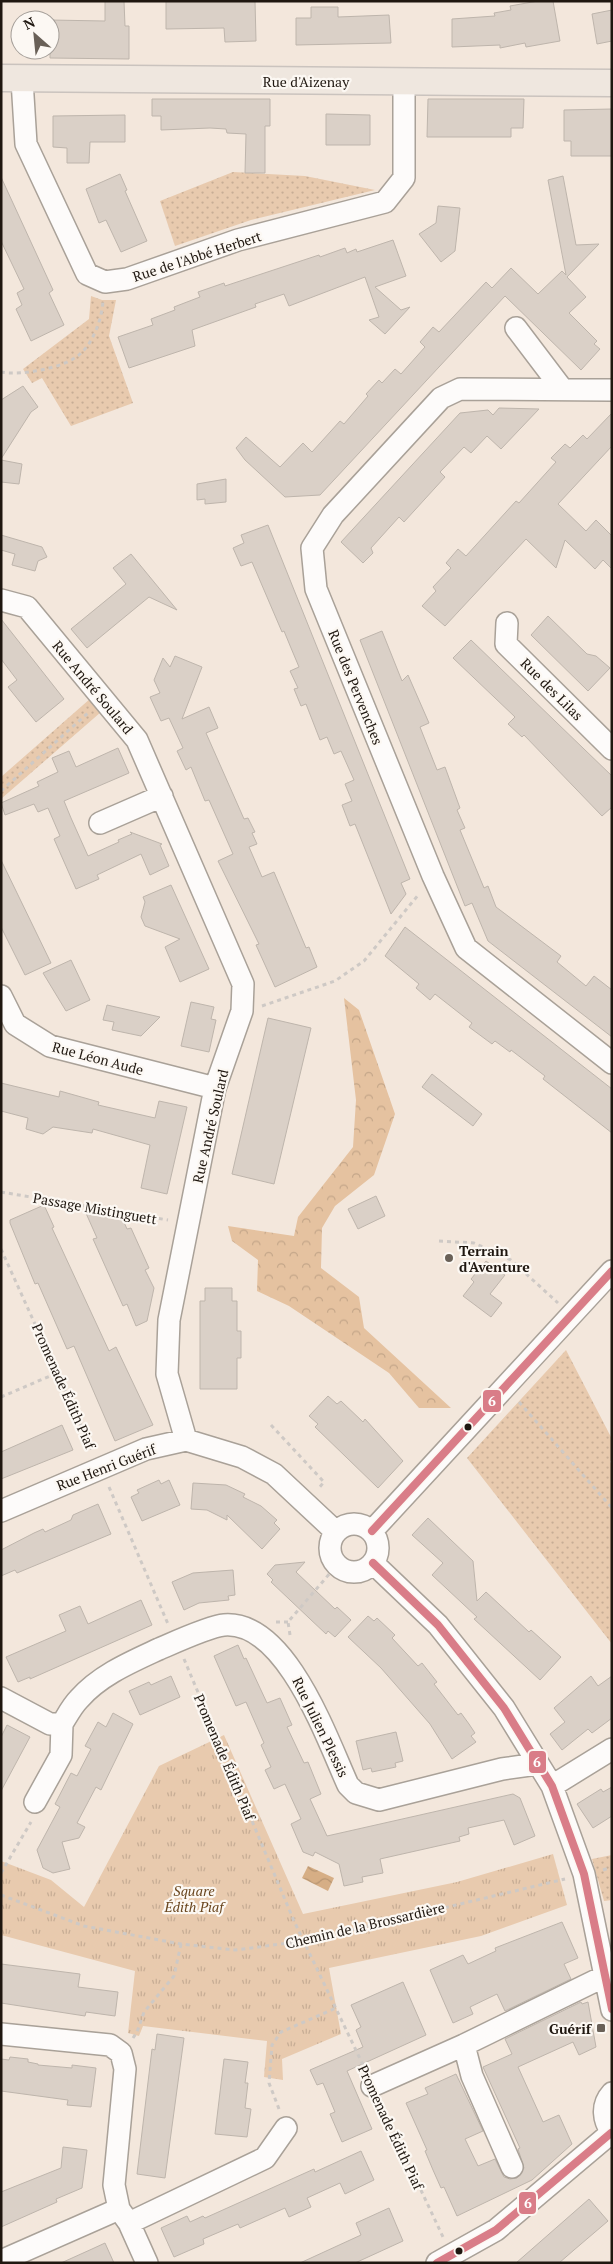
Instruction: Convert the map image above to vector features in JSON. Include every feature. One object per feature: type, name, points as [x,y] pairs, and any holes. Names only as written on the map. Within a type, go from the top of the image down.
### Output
[{"type":"main road","name":"Rue d'Aizenay","points":[[11,79],[612,83]]},
{"type":"street","points":[[11,79],[26,144],[87,274],[105,282]]},
{"type":"street","name":"Rue de l'Abbé Herbert","points":[[105,282],[127,278],[238,240],[385,202],[404,178],[404,82]]},
{"type":"street","points":[[516,328],[564,390]]},
{"type":"street","name":"Rue des Pervenches","points":[[612,390],[460,389],[441,398],[333,514],[312,548],[316,589],[433,876],[466,948],[612,1063]]},
{"type":"street","name":"Rue André Soulard","points":[[1,600],[27,607],[138,740],[243,984],[242,1011],[215,1088],[169,1320],[167,1374],[186,1440]]},
{"type":"street","name":"Rue des Lilas","points":[[507,623],[506,644],[612,749]]},
{"type":"street","points":[[100,823],[162,796]]},
{"type":"street","name":"Rue Léon Aude","points":[[1,996],[15,1024],[50,1046],[215,1088]]},
{"type":"street","points":[[372,1532],[612,1271]]},
{"type":"street","name":"Rue Henri Guérif","points":[[1,1511],[146,1449],[186,1440],[242,1457],[274,1474],[336,1532]]},
{"type":"street","points":[[358,1524],[372,1532],[378,1544],[373,1563],[359,1572],[344,1570],[337,1565],[330,1552],[332,1538],[336,1532],[342,1527],[358,1524]]},
{"type":"street","points":[[373,1563],[438,1625],[504,1708],[552,1786],[584,1874],[612,2010]]},
{"type":"street","name":"Rue Julien Plessis","points":[[62,1724],[78,1699],[102,1678],[176,1642],[224,1625],[250,1630],[282,1656],[299,1680],[348,1785],[356,1794],[379,1800],[502,1769],[537,1764]]},
{"type":"street","points":[[1,1698],[50,1724],[62,1724],[61,1755],[35,1802]]},
{"type":"street","points":[[552,1786],[612,1749]]},
{"type":"street","points":[[372,2086],[464,2045],[605,1976]]},
{"type":"street","points":[[1,2034],[110,2045],[121,2053],[125,2069],[114,2184],[124,2216],[147,2263]]},
{"type":"street","points":[[464,2045],[472,2076],[512,2167]]},
{"type":"street","points":[[444,2259],[496,2230],[611,2133],[604,2114],[605,2104],[612,2092]]},
{"type":"street","points":[[1,2261],[124,2216],[264,2158],[286,2128]]},
{"type":"path","points":[[1,372],[13,375],[36,371],[64,363],[79,356],[92,341],[103,305],[105,282]]},
{"type":"path","points":[[1,791],[104,699]]},
{"type":"path","points":[[242,1011],[264,1006],[335,981],[364,961],[433,876]]},
{"type":"path","name":"Passage Mistinguett","points":[[1,1192],[188,1224]]},
{"type":"path","points":[[439,1241],[474,1243],[510,1260],[571,1315]]},
{"type":"path","name":"Promenade Édith Piaf","points":[[1,1250],[101,1468],[294,1921],[372,2086],[444,2259]]},
{"type":"path","points":[[1,1396],[58,1373]]},
{"type":"path","points":[[505,1387],[612,1508]]},
{"type":"path","points":[[271,1425],[324,1482],[314,1496],[314,1510]]},
{"type":"path","points":[[282,1656],[291,1648],[288,1622],[337,1565]]},
{"type":"path","points":[[1,1873],[33,1817],[35,1802]]},
{"type":"path","name":"Chemin de la Brossardière","points":[[1,1894],[84,1926],[181,1944],[235,1950],[305,1941],[612,1868]]},
{"type":"path","points":[[121,2053],[137,2032],[144,2012],[174,1976],[181,1944]]},
{"type":"path","points":[[286,2128],[268,2083],[272,2045],[281,2032],[336,2008]]},
{"type":"green space","points":[[233,172],[305,176],[375,190],[251,220],[175,246],[160,201]]},
{"type":"green space","points":[[91,296],[102,300],[116,300],[109,336],[133,403],[71,426],[42,378],[32,383],[23,369],[89,319]]},
{"type":"green space","points":[[91,698],[101,712],[1,799],[1,777]]},
{"type":"green space","points":[[344,998],[359,1010],[395,1114],[374,1175],[335,1206],[322,1228],[321,1268],[359,1297],[364,1328],[451,1408],[419,1408],[389,1373],[289,1306],[257,1291],[258,1260],[232,1241],[228,1226],[294,1236],[298,1217],[353,1147],[356,1100]]},
{"type":"green space","points":[[566,1350],[612,1439],[612,1460],[610,1461],[612,1466],[612,1644],[467,1458]]},
{"type":"green space","name":"Square Édith Piaf","points":[[224,1735],[303,1914],[457,1882],[553,1854],[567,1905],[481,1936],[329,1968],[341,2034],[282,2059],[283,2080],[264,2077],[267,2041],[143,2026],[139,2036],[128,2033],[135,1971],[1,1935],[1,1861],[51,1880],[84,1907],[159,1766]]},
{"type":"green space","points":[[612,1855],[612,1900],[604,1901],[592,1859]]},
{"type":"water","points":[[308,1866],[334,1878],[328,1891],[302,1878]]},
{"type":"building","points":[[105,1],[124,1],[125,26],[129,26],[129,59],[60,58],[60,20],[105,21]]},
{"type":"building","points":[[166,1],[255,1],[256,41],[225,42],[224,28],[166,29]]},
{"type":"building","points":[[538,1],[553,1],[560,41],[526,47],[525,43],[500,48],[500,45],[452,47],[452,19],[495,16],[494,13],[511,10],[510,6]]},
{"type":"building","points":[[311,7],[338,7],[338,17],[389,15],[391,43],[296,45],[296,18],[311,18]]},
{"type":"building","points":[[612,10],[612,41],[597,44],[592,14]]},
{"type":"building","points":[[152,99],[270,99],[270,126],[265,126],[265,173],[245,173],[246,134],[227,133],[226,129],[210,128],[161,130],[161,116],[152,116]]},
{"type":"building","points":[[428,99],[524,99],[523,128],[511,128],[511,137],[427,137]]},
{"type":"building","points":[[612,109],[612,156],[571,156],[571,141],[564,141],[564,110]]},
{"type":"building","points":[[326,114],[370,115],[370,145],[326,145]]},
{"type":"building","points":[[125,115],[125,142],[90,142],[89,163],[67,163],[67,148],[53,147],[53,116]]},
{"type":"building","points":[[120,174],[127,190],[125,191],[147,241],[121,252],[106,220],[99,223],[86,189]]},
{"type":"building","points":[[563,176],[576,245],[599,244],[567,277],[586,297],[569,313],[597,341],[594,344],[600,349],[581,370],[505,296],[320,495],[285,497],[245,460],[236,448],[246,437],[280,467],[303,443],[312,452],[340,421],[344,424],[379,380],[382,383],[395,369],[401,374],[425,347],[420,342],[433,327],[439,332],[486,282],[492,288],[511,268],[538,294],[562,271],[566,275],[548,180]]},
{"type":"building","points":[[1,177],[53,290],[49,293],[64,325],[31,341],[16,309],[22,305],[17,293],[24,289],[1,241]]},
{"type":"building","points":[[438,206],[460,208],[455,251],[441,262],[419,234],[436,223]]},
{"type":"building","points":[[393,240],[406,276],[375,287],[401,310],[410,307],[385,334],[369,320],[379,317],[365,277],[289,306],[284,294],[255,304],[256,307],[192,330],[195,346],[129,368],[118,337],[153,325],[151,319],[175,310],[174,307],[200,297],[198,292],[224,283],[225,286],[345,248],[347,253],[356,249],[357,252]]},
{"type":"building","points":[[23,386],[38,407],[31,412],[1,459],[1,400]]},
{"type":"building","points":[[499,408],[539,409],[501,449],[487,436],[471,453],[464,447],[440,472],[445,477],[404,522],[399,517],[371,548],[373,553],[363,563],[341,542],[460,413],[488,410],[493,415]]},
{"type":"building","points":[[612,413],[612,446],[558,504],[586,531],[596,520],[612,536],[612,569],[603,560],[595,569],[565,540],[556,568],[526,539],[445,626],[422,606],[436,591],[433,587],[451,568],[446,563],[458,549],[466,556],[516,501],[519,503],[556,462],[551,458],[565,444],[570,448],[583,435],[587,439]]},
{"type":"building","points":[[1,460],[22,464],[19,484],[1,482]]},
{"type":"building","points":[[226,479],[226,502],[205,504],[205,499],[197,500],[197,484]]},
{"type":"building","points":[[268,525],[410,879],[401,883],[406,894],[391,914],[355,824],[350,826],[342,805],[352,801],[345,784],[354,780],[341,751],[334,754],[327,737],[320,740],[306,704],[301,706],[294,689],[298,688],[290,671],[299,667],[284,631],[282,632],[252,562],[241,566],[233,548],[244,543],[241,535]]},
{"type":"building","points":[[1,535],[42,547],[47,557],[38,561],[35,571],[12,565],[15,554],[1,550]]},
{"type":"building","points":[[131,554],[177,610],[149,597],[87,648],[71,629],[126,584],[113,568]]},
{"type":"building","points":[[548,616],[587,654],[596,656],[610,668],[588,691],[531,635]]},
{"type":"building","points":[[1,619],[64,699],[36,722],[8,687],[17,680],[1,659]]},
{"type":"building","points":[[382,631],[402,681],[408,675],[429,723],[420,727],[437,770],[445,767],[460,808],[457,810],[465,828],[460,830],[484,888],[488,886],[496,907],[561,956],[557,962],[586,986],[594,976],[612,990],[612,1037],[488,941],[472,903],[465,906],[360,640]]},
{"type":"building","points":[[471,640],[612,776],[612,807],[602,816],[524,735],[522,737],[508,724],[515,717],[453,658]]},
{"type":"building","points":[[175,656],[202,667],[182,719],[209,707],[218,728],[206,733],[244,819],[248,818],[255,832],[252,833],[257,844],[249,847],[262,877],[274,872],[306,948],[309,947],[317,967],[275,987],[256,945],[259,944],[218,861],[233,854],[209,800],[205,801],[191,767],[186,770],[177,751],[183,748],[169,718],[161,721],[150,697],[160,693],[154,680],[163,658],[170,667]]},
{"type":"building","points":[[118,748],[129,773],[64,801],[71,818],[88,856],[119,842],[118,840],[132,834],[130,832],[162,844],[160,845],[169,866],[150,875],[141,854],[97,875],[99,879],[76,889],[54,839],[60,836],[48,808],[38,812],[34,804],[5,815],[1,803],[39,786],[37,782],[58,772],[52,758],[69,751],[76,767]]},
{"type":"building","points":[[1,860],[51,963],[25,975],[1,927]]},
{"type":"building","points":[[171,885],[209,969],[180,982],[165,947],[180,939],[145,926],[141,917],[145,902],[143,897]]},
{"type":"building","points":[[405,927],[612,1089],[612,1133],[543,1079],[545,1076],[511,1050],[510,1052],[495,1041],[492,1044],[469,1027],[472,1023],[435,994],[430,1000],[416,988],[419,984],[385,956]]},
{"type":"building","points":[[71,960],[90,1000],[66,1011],[43,973]]},
{"type":"building","points":[[191,1002],[214,1007],[211,1019],[216,1020],[209,1052],[181,1046]]},
{"type":"building","points":[[107,1005],[160,1017],[141,1036],[112,1030],[114,1022],[103,1020]]},
{"type":"building","points":[[268,1018],[311,1028],[274,1184],[232,1174]]},
{"type":"building","points":[[432,1074],[482,1114],[473,1126],[422,1087]]},
{"type":"building","points":[[1,1083],[59,1097],[60,1091],[99,1102],[98,1105],[155,1118],[159,1101],[187,1107],[167,1194],[141,1188],[150,1145],[93,1129],[92,1133],[53,1127],[43,1134],[26,1129],[28,1118],[1,1111]]},
{"type":"building","points":[[376,1196],[385,1216],[358,1229],[348,1209]]},
{"type":"building","points":[[44,1205],[54,1227],[52,1228],[109,1351],[116,1347],[153,1425],[115,1441],[74,1346],[67,1349],[38,1283],[35,1284],[10,1223],[10,1220]]},
{"type":"building","points":[[85,1211],[123,1220],[127,1229],[131,1228],[149,1268],[145,1270],[154,1288],[147,1321],[136,1326],[127,1304],[123,1306],[93,1239],[97,1238]]},
{"type":"building","points":[[486,1261],[505,1275],[490,1294],[502,1303],[491,1317],[463,1296],[474,1282],[471,1279]]},
{"type":"building","points":[[205,1288],[232,1288],[232,1301],[237,1301],[237,1331],[241,1331],[241,1358],[237,1358],[237,1389],[200,1389],[200,1301],[205,1301]]},
{"type":"building","points":[[328,1396],[337,1404],[341,1401],[363,1422],[365,1419],[403,1461],[378,1488],[315,1427],[318,1424],[309,1416]]},
{"type":"building","points":[[62,1425],[73,1450],[1,1479],[1,1452]]},
{"type":"building","points":[[159,1480],[161,1484],[169,1480],[180,1505],[142,1521],[131,1497],[139,1493],[137,1490]]},
{"type":"building","points":[[193,1483],[226,1485],[245,1494],[243,1497],[261,1506],[277,1520],[274,1523],[280,1529],[262,1549],[227,1515],[227,1520],[207,1510],[191,1509]]},
{"type":"building","points":[[98,1504],[111,1534],[17,1573],[15,1570],[1,1576],[1,1550],[43,1529],[45,1532],[71,1520],[73,1515]]},
{"type":"building","points":[[428,1518],[473,1561],[477,1601],[486,1592],[529,1632],[531,1630],[561,1657],[540,1680],[474,1619],[477,1617],[432,1575],[443,1563],[412,1535]]},
{"type":"building","points":[[305,1562],[296,1572],[335,1609],[337,1607],[351,1620],[335,1637],[328,1631],[326,1634],[271,1582],[273,1580],[267,1574],[275,1565]]},
{"type":"building","points":[[233,1570],[235,1595],[228,1596],[229,1600],[199,1603],[184,1610],[172,1582],[193,1573]]},
{"type":"building","points":[[141,1600],[152,1625],[30,1679],[30,1677],[18,1682],[6,1657],[66,1631],[59,1615],[80,1606],[88,1624]]},
{"type":"building","points":[[368,1616],[374,1621],[377,1618],[395,1635],[392,1638],[418,1666],[422,1663],[437,1682],[434,1684],[458,1715],[461,1713],[469,1724],[475,1733],[471,1736],[476,1742],[452,1759],[430,1724],[381,1668],[348,1637]]},
{"type":"building","points":[[238,1645],[267,1703],[280,1698],[292,1725],[287,1727],[304,1763],[308,1762],[321,1794],[310,1799],[327,1836],[513,1794],[520,1798],[535,1836],[514,1845],[504,1820],[468,1828],[469,1834],[459,1837],[460,1841],[380,1859],[383,1873],[362,1877],[363,1882],[344,1886],[339,1864],[315,1852],[313,1856],[303,1852],[291,1824],[301,1819],[285,1784],[274,1789],[265,1770],[271,1767],[261,1745],[264,1743],[246,1702],[236,1706],[214,1656]]},
{"type":"building","points":[[171,1676],[180,1697],[140,1715],[129,1691],[149,1682],[151,1685]]},
{"type":"building","points":[[591,1676],[598,1686],[612,1676],[612,1718],[592,1733],[588,1729],[562,1750],[550,1734],[565,1722],[554,1708]]},
{"type":"building","points":[[113,1713],[133,1724],[101,1790],[96,1787],[77,1823],[85,1827],[79,1838],[62,1842],[70,1869],[53,1873],[43,1868],[37,1850],[60,1807],[55,1804],[71,1773],[77,1776],[91,1749],[85,1746],[98,1722],[106,1727]]},
{"type":"building","points":[[7,1725],[30,1737],[1,1791],[1,1737]]},
{"type":"building","points":[[396,1732],[403,1761],[395,1763],[396,1767],[372,1772],[371,1768],[363,1770],[356,1741]]},
{"type":"building","points":[[612,1787],[612,1816],[593,1828],[577,1804],[601,1789],[603,1792]]},
{"type":"building","points":[[562,1922],[578,1958],[564,1964],[571,1979],[505,2011],[497,1994],[470,2007],[473,2014],[453,2023],[430,1970],[463,1955],[468,1964],[496,1951],[495,1948]]},
{"type":"building","points":[[1,1964],[80,1974],[78,1987],[118,1992],[115,2016],[86,2012],[85,2016],[1,2003]]},
{"type":"building","points":[[403,1982],[426,2035],[347,2071],[372,2129],[342,2142],[330,2114],[335,2112],[323,2083],[317,2085],[310,2070],[363,2047],[356,2030],[361,2027],[351,2005]]},
{"type":"building","points":[[581,2002],[582,2004],[588,2002],[596,2047],[579,2055],[573,2042],[518,2067],[543,2122],[559,2115],[572,2144],[532,2180],[457,2216],[444,2187],[441,2188],[425,2151],[427,2150],[406,2103],[428,2094],[425,2088],[456,2074],[483,2131],[465,2139],[478,2166],[495,2159],[504,2177],[510,2179],[517,2178],[524,2168],[518,2149],[520,2148],[483,2067],[512,2054],[505,2039]]},
{"type":"building","points":[[157,2034],[184,2038],[165,2178],[137,2174],[152,2049],[155,2050]]},
{"type":"building","points":[[10,2057],[28,2059],[28,2062],[38,2065],[72,2068],[72,2065],[96,2068],[91,2107],[67,2105],[68,2100],[1,2091],[1,2059],[9,2060]]},
{"type":"building","points":[[224,2059],[248,2062],[245,2083],[248,2083],[245,2108],[251,2109],[247,2137],[215,2134]]},
{"type":"building","points":[[63,2147],[87,2150],[82,2188],[56,2199],[57,2202],[1,2227],[1,2192],[61,2168]]},
{"type":"building","points":[[361,2151],[374,2180],[345,2194],[340,2183],[307,2198],[311,2207],[289,2217],[285,2208],[240,2228],[238,2224],[203,2239],[204,2244],[174,2257],[161,2228],[187,2216],[190,2222],[203,2216],[205,2218],[314,2169],[315,2172]]},
{"type":"building","points":[[589,2199],[608,2221],[559,2263],[516,2263]]},
{"type":"building","points":[[389,2208],[403,2241],[355,2263],[300,2263],[361,2235],[356,2223]]},
{"type":"building","points":[[105,2243],[114,2263],[61,2263],[92,2249]]},
{"type":"transit line","name":"6","points":[[372,1531],[612,1271]]},
{"type":"transit line","name":"6","points":[[373,1563],[438,1625],[504,1708],[552,1786],[584,1874],[612,2009]]},
{"type":"transit line","name":"6","points":[[437,2263],[496,2230],[611,2133]]},
{"type":"place","name":"Terrain d'Aventure","points":[[449,1258]]},
{"type":"place","name":"Guérif","points":[[601,2028]]}]
